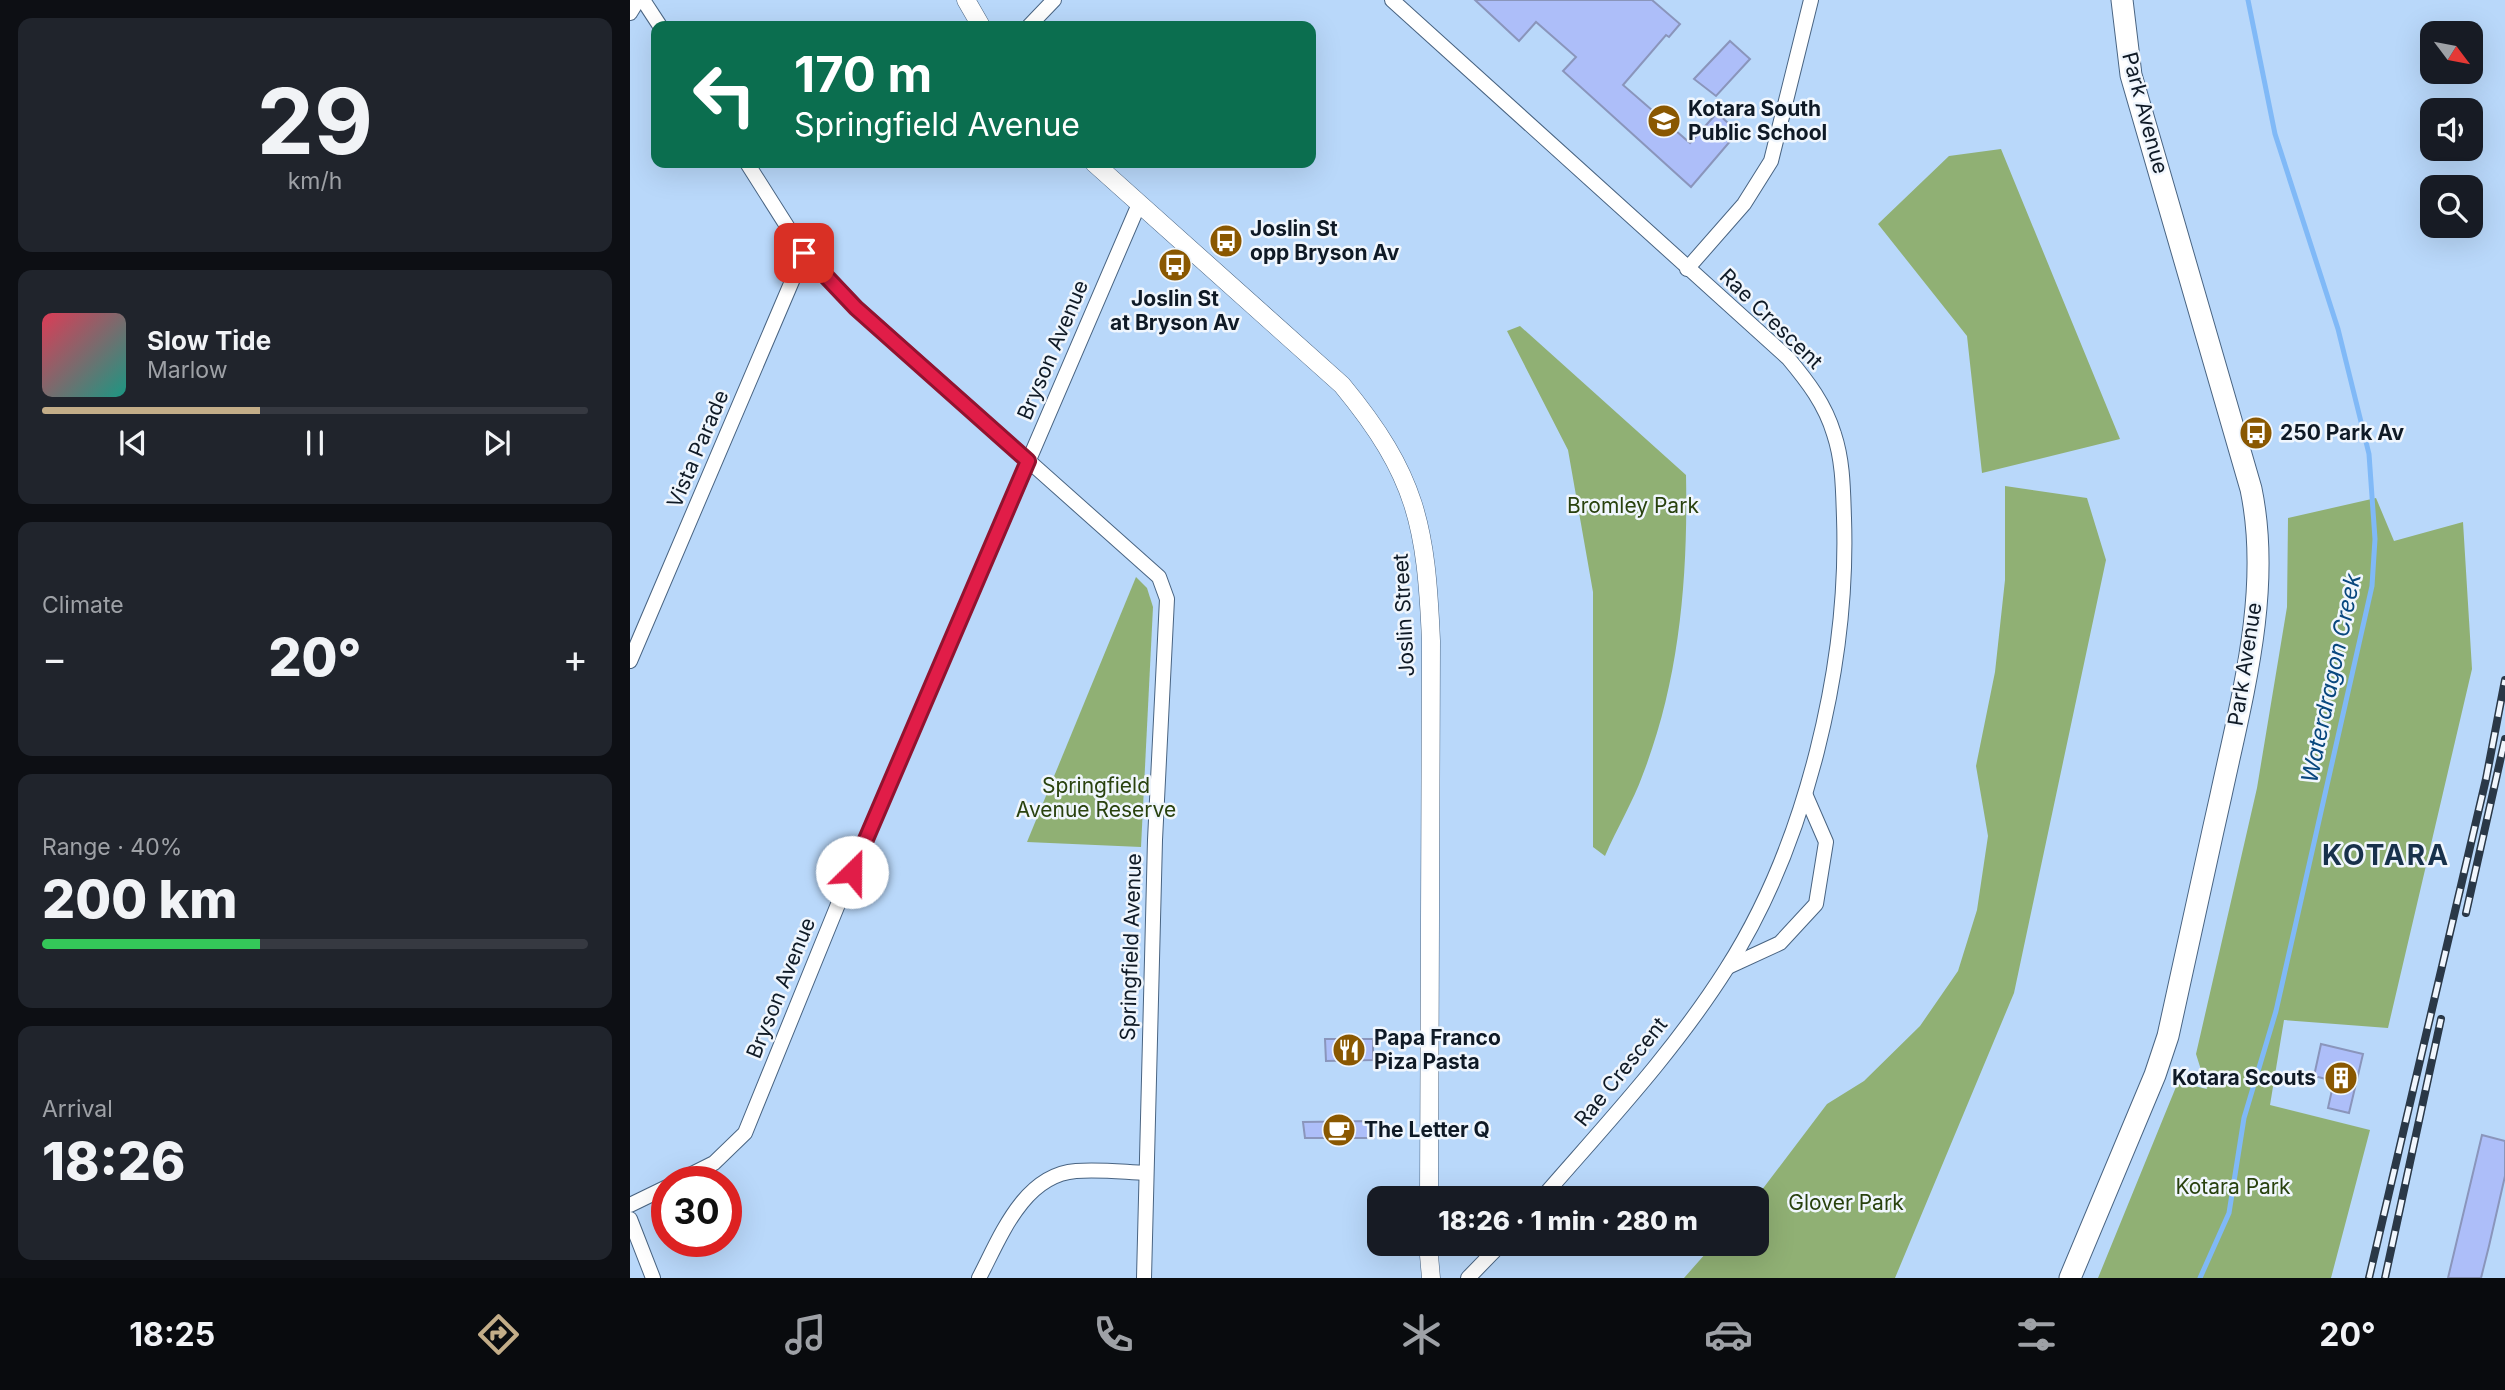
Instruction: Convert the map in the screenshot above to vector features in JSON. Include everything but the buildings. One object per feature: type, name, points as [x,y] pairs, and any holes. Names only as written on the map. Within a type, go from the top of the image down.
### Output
[{"type":"main road","name":"Park Avenue","points":[[2070,1278],[2155,1075],[2168,1035],[2233,742],[2256,616],[2253,498],[2131,75],[2122,0]]},
{"type":"street","points":[[630,13],[641,0],[656,21]]},
{"type":"street","points":[[966,0],[978,21]]},
{"type":"street","points":[[1035,21],[1055,0]]},
{"type":"street","name":"Rae Crescent","points":[[1392,0],[1788,358],[1818,394],[1834,434],[1842,467],[1845,553],[1839,640],[1806,796],[1770,886],[1728,967],[1636,1092],[1553,1186]]},
{"type":"street","points":[[1688,269],[1744,204],[1771,161],[1811,0]]},
{"type":"street","name":"Springfield Avenue","points":[[750,168],[804,253],[856,308],[1159,577],[1167,599],[1155,840],[1144,1278]]},
{"type":"street","name":"Joslin Street","points":[[1099,168],[1342,385],[1375,425],[1401,469],[1418,513],[1428,578],[1431,640],[1429,1186]]},
{"type":"street","name":"Bryson Avenue","points":[[708,1166],[745,1133],[841,897],[1139,204]]},
{"type":"street","name":"Vista Parade","points":[[630,662],[804,253]]},
{"type":"street","name":"Rae Crescent","points":[[1728,967],[1780,943],[1816,904],[1826,842],[1806,796]]},
{"type":"street","points":[[979,1278],[1015,1213],[1041,1183],[1074,1171],[1146,1173]]},
{"type":"street","points":[[630,1205],[651,1195]]},
{"type":"street","points":[[630,1219],[653,1278]]},
{"type":"street","points":[[1429,1256],[1431,1278]]},
{"type":"street","points":[[1468,1278],[1489,1256]]},
{"type":"green space","points":[[2001,149],[2120,439],[1982,473],[1967,336],[1878,224],[1949,156]]},
{"type":"green space","name":"Bromley Park","points":[[1520,326],[1686,475],[1683,589],[1666,701],[1639,784],[1605,856],[1593,847],[1593,592],[1568,450],[1507,331]]},
{"type":"green space","name":"Glover Park","points":[[2005,486],[2087,498],[2106,560],[2014,993],[1895,1278],[1684,1278],[1703,1256],[1769,1256],[1769,1186],[1765,1186],[1827,1104],[1864,1081],[1920,1026],[1958,971],[1977,910],[1988,836],[1976,766],[1995,672],[2005,580]]},
{"type":"green space","name":"Kotara Park","points":[[2376,498],[2394,541],[2463,522],[2472,669],[2388,1028],[2284,1020],[2270,1105],[2370,1130],[2331,1278],[2098,1278],[2178,1082],[2207,1089],[2196,1054],[2257,788],[2287,607],[2288,518]]},
{"type":"green space","name":"Springfield Avenue Reserve","points":[[1136,577],[1147,588],[1153,607],[1141,847],[1027,842]]},
{"type":"waterway","name":"Waterdragon Creek","points":[[2200,1278],[2229,1213],[2244,1118],[2276,1011],[2372,586],[2375,539],[2369,454],[2338,329],[2275,134],[2248,0]]},
{"type":"railway","points":[[2369,1278],[2486,779],[2505,680]]},
{"type":"railway","points":[[2466,913],[2505,739]]},
{"type":"railway","points":[[2385,1278],[2441,1019]]},
{"type":"place","name":"Kotara South Public School","points":[[1664,121]]},
{"type":"place","name":"Joslin St opp Bryson Av","points":[[1226,241]]},
{"type":"place","name":"Joslin St at Bryson Av","points":[[1175,265]]},
{"type":"place","name":"250 Park Av","points":[[2256,433]]},
{"type":"place","name":"Papa Franco Piza Pasta","points":[[1349,1050]]},
{"type":"place","name":"Kotara Scouts","points":[[2341,1078]]},
{"type":"place","name":"The Letter Q","points":[[1339,1130]]},
{"type":"district","name":"KOTARA","points":[[2386,855]]},
{"type":"route","points":[[804,253],[856,308],[1028,461],[852,872]]}]
